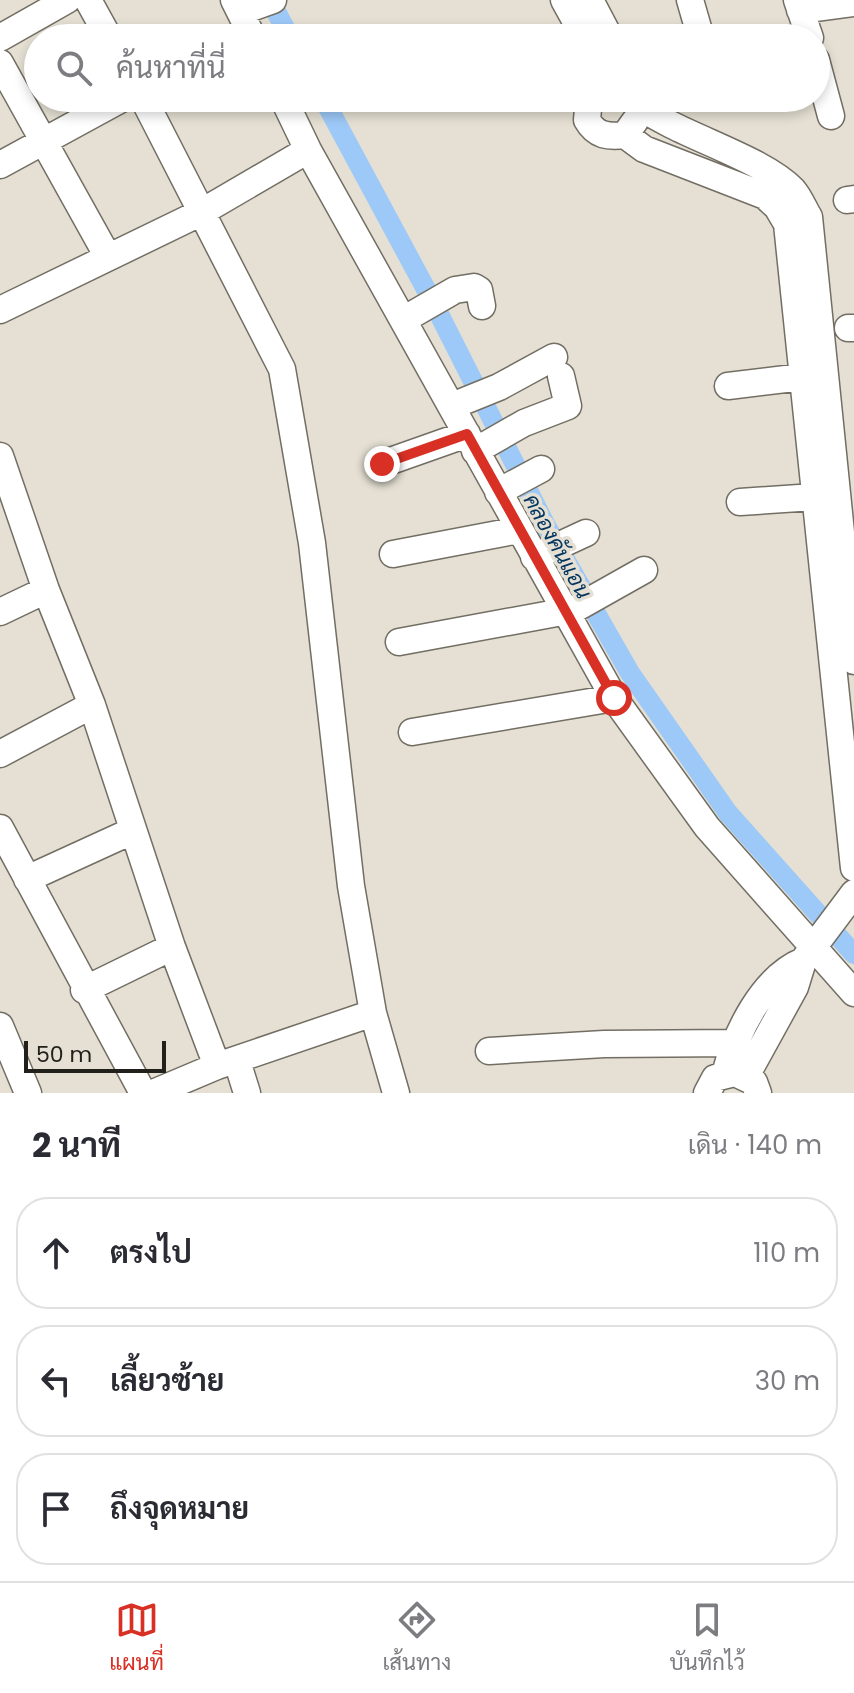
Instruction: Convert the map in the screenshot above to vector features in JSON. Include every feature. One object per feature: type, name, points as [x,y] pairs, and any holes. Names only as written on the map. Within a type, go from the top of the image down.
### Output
[{"type":"street","points":[[25,24],[67,0]]},
{"type":"street","points":[[88,0],[101,24]]},
{"type":"street","points":[[564,0],[577,24]]},
{"type":"street","points":[[590,0],[603,24]]},
{"type":"street","points":[[690,0],[697,24]]},
{"type":"street","points":[[805,24],[799,5],[854,3]]},
{"type":"street","points":[[252,4],[253,24]]},
{"type":"street","points":[[0,38],[24,24]]},
{"type":"street","points":[[0,63],[24,107]]},
{"type":"street","points":[[27,112],[108,257]]},
{"type":"street","points":[[0,165],[98,112]]},
{"type":"street","points":[[150,112],[282,369],[312,543],[351,886],[373,1013],[396,1093]]},
{"type":"street","points":[[290,112],[308,150],[411,314],[460,402],[478,442],[505,488],[519,530],[538,555],[614,698],[707,827],[810,949],[854,993]]},
{"type":"street","points":[[587,112],[591,127],[609,137],[625,135],[644,149],[765,196],[777,207],[787,224],[854,868]]},
{"type":"street","points":[[625,135],[635,121],[636,112]]},
{"type":"street","points":[[650,112],[663,123],[777,176],[795,192],[809,217],[854,661]]},
{"type":"street","points":[[830,112],[831,116]]},
{"type":"street","points":[[0,310],[200,213],[308,150]]},
{"type":"street","points":[[411,314],[447,294],[474,287],[480,293],[482,306]]},
{"type":"street","points":[[382,464],[478,442],[568,406],[557,366],[460,402]]},
{"type":"street","points":[[728,386],[802,377]]},
{"type":"street","points":[[2,467],[92,705],[172,947],[227,1063],[247,1093]]},
{"type":"street","points":[[505,488],[541,469]]},
{"type":"street","points":[[740,502],[814,497]]},
{"type":"street","points":[[393,554],[519,530]]},
{"type":"street","points":[[538,555],[582,536]]},
{"type":"street","points":[[399,642],[569,610],[644,570]]},
{"type":"street","points":[[0,612],[46,590]]},
{"type":"street","points":[[412,732],[614,698]]},
{"type":"street","points":[[0,754],[92,705]]},
{"type":"street","points":[[0,828],[84,990],[143,1093]]},
{"type":"street","points":[[27,879],[132,831]]},
{"type":"street","points":[[743,1081],[735,1043],[755,1006],[778,976],[810,949],[851,899]]},
{"type":"street","points":[[84,990],[172,947]]},
{"type":"street","points":[[743,1081],[795,987],[810,949]]},
{"type":"street","points":[[153,1093],[227,1063],[373,1013]]},
{"type":"street","points":[[0,1026],[28,1093]]},
{"type":"street","points":[[489,1051],[604,1044],[735,1043]]},
{"type":"street","points":[[707,1093],[715,1078],[743,1081]]},
{"type":"waterway","name":"คลองคันแอน","points":[[270,0],[283,24]]},
{"type":"waterway","name":"คลองคันแอน","points":[[331,112],[435,306],[546,526],[630,673],[728,813],[854,954]]},
{"type":"route","points":[[382,464],[467,434],[614,698]]}]
